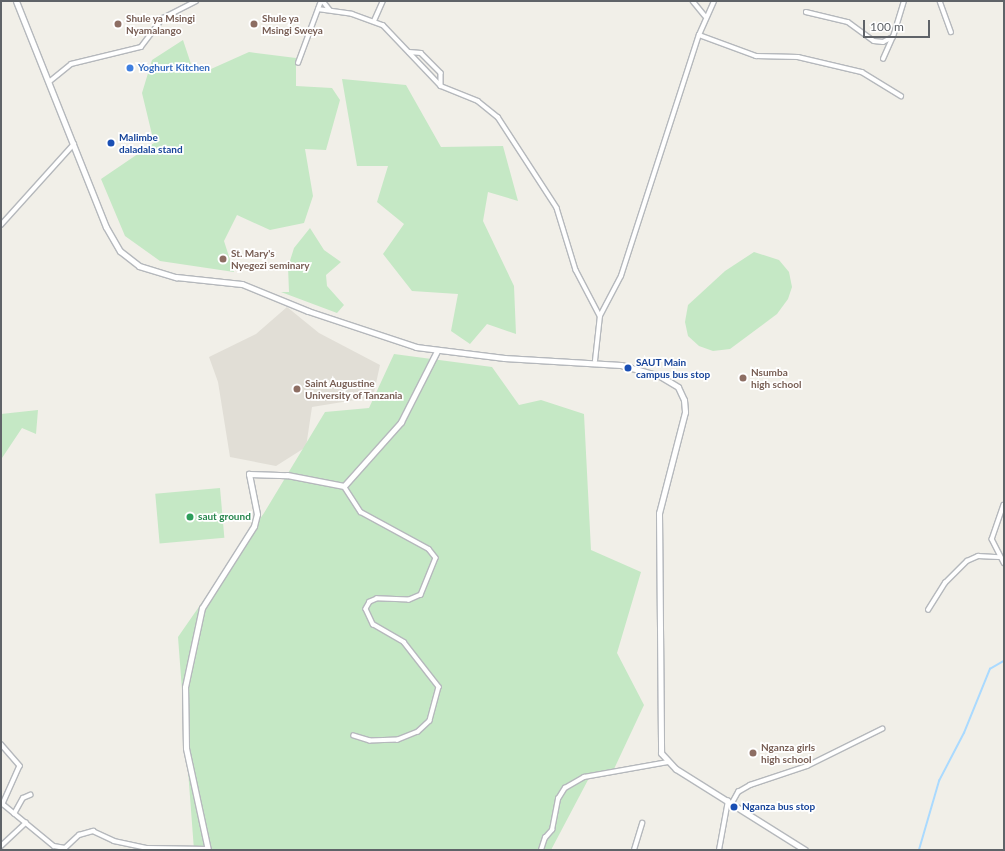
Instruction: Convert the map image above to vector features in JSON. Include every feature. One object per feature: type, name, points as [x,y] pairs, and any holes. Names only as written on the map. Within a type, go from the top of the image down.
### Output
[{"type":"main road","points":[[16,1],[114,244],[139,266],[176,277],[242,284],[391,340],[437,351],[504,358],[595,361],[660,376],[678,387],[684,400],[684,420],[659,513],[660,745],[668,762],[805,850]]},
{"type":"main road","points":[[208,850],[186,748],[185,687],[202,608],[254,526],[257,514],[249,474],[286,475],[344,486],[401,422],[437,351]]},
{"type":"street","points":[[49,82],[71,64],[141,47],[163,18],[196,1]]},
{"type":"street","points":[[298,63],[322,1],[330,10]]},
{"type":"street","points":[[374,21],[383,1]]},
{"type":"street","points":[[693,1],[705,16]]},
{"type":"street","points":[[595,361],[600,316],[630,250],[698,35],[705,16],[714,1]]},
{"type":"street","points":[[883,59],[893,37],[904,1]]},
{"type":"street","points":[[940,1],[951,32]]},
{"type":"street","points":[[318,9],[330,10],[374,21],[391,31],[441,86],[488,108],[510,132],[557,208],[576,270],[600,316]]},
{"type":"street","points":[[806,12],[848,22],[874,42],[893,37]]},
{"type":"street","points":[[698,35],[756,56],[798,57],[862,72],[901,96]]},
{"type":"street","points":[[409,52],[421,53],[442,75],[441,86]]},
{"type":"street","points":[[432,65],[434,79]]},
{"type":"street","points":[[1,225],[74,144]]},
{"type":"street","points":[[344,486],[361,512],[429,549],[436,558],[421,595],[409,600],[377,600],[370,602],[366,609],[373,624],[404,642],[439,687],[430,721],[418,732],[398,740],[370,741],[354,736]]},
{"type":"street","points":[[1004,505],[992,539],[1004,563]]},
{"type":"street","points":[[928,610],[945,583],[967,561],[978,556],[1000,557]]},
{"type":"street","points":[[719,850],[730,802],[745,788],[807,766],[882,729]]},
{"type":"street","points":[[1,744],[20,766],[3,799],[3,804],[54,846],[63,849],[79,835],[93,831],[114,842],[147,848],[208,850]]},
{"type":"street","points":[[541,850],[545,838],[552,830],[558,799],[565,788],[584,777],[668,762]]},
{"type":"street","points":[[14,814],[23,798],[30,795]]},
{"type":"street","points":[[1,846],[26,823]]},
{"type":"street","points":[[634,850],[642,823]]},
{"type":"shaded area","name":"Saint Augustine University of Tanzania","points":[[287,307],[319,333],[380,365],[373,397],[312,407],[306,447],[276,466],[230,457],[218,382],[209,357],[256,334]]},
{"type":"green space","points":[[183,40],[194,73],[211,69],[249,52],[296,58],[296,86],[332,88],[340,100],[326,150],[305,149],[313,196],[304,223],[270,230],[237,215],[224,241],[234,272],[160,261],[125,236],[101,179],[154,143],[142,93],[152,60]]},
{"type":"green space","points":[[342,79],[406,85],[441,147],[503,146],[518,201],[488,192],[483,221],[514,286],[516,334],[487,324],[470,344],[451,331],[458,294],[412,291],[383,254],[404,224],[377,202],[388,166],[357,166]]},
{"type":"green space","points":[[310,228],[324,250],[341,262],[326,275],[327,286],[344,305],[337,313],[281,292],[289,292],[288,267],[294,248]]},
{"type":"green space","points":[[754,252],[779,260],[789,272],[792,287],[788,299],[777,314],[730,349],[713,351],[699,346],[688,336],[685,322],[688,305],[725,271]]},
{"type":"green space","points":[[394,354],[492,367],[519,405],[541,400],[584,414],[591,550],[641,572],[617,653],[644,705],[614,769],[589,778],[551,850],[194,850],[178,637],[264,513],[325,412],[369,408]]},
{"type":"green space","points":[[38,410],[36,434],[22,428],[2,458],[1,414]]},
{"type":"green space","name":"saut ground","points":[[220,488],[224,538],[160,543],[155,494]]},
{"type":"waterway","points":[[919,850],[939,781],[964,733],[990,669],[1004,661]]},
{"type":"place","name":"Shule ya Msingi Nyamalango","points":[[118,24]]},
{"type":"place","name":"Shule ya Msingi Sweya","points":[[254,24]]},
{"type":"place","name":"Yoghurt Kitchen","points":[[130,68]]},
{"type":"place","name":"Malimbe daladala stand","points":[[111,143]]},
{"type":"place","name":"St. Mary's Nyegezi seminary","points":[[223,259]]},
{"type":"place","name":"SAUT Main campus bus stop","points":[[628,368]]},
{"type":"place","name":"Nsumba high school","points":[[743,378]]},
{"type":"place","name":"Saint Augustine University of Tanzania","points":[[297,389]]},
{"type":"place","name":"saut ground","points":[[190,517]]},
{"type":"place","name":"Nganza girls high school","points":[[753,753]]},
{"type":"place","name":"Nganza bus stop","points":[[734,807]]}]
